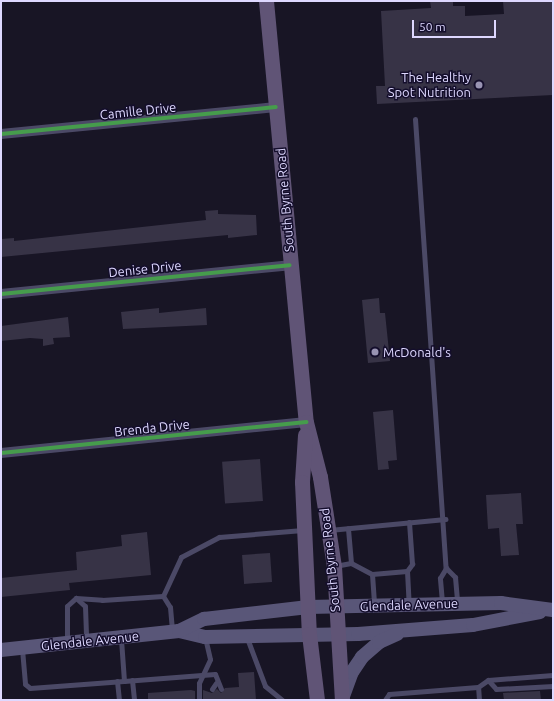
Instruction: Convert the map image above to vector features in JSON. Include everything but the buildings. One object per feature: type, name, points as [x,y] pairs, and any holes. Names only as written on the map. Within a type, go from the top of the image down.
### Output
[{"type":"main road","name":"South Byrne Road","points":[[266,1],[306,422],[320,477],[334,566],[342,700]]},
{"type":"main road","name":"South Byrne Road","points":[[306,422],[302,482],[309,634],[317,700]]},
{"type":"main road","name":"Glendale Avenue","points":[[1,650],[121,639],[175,631],[204,619],[308,607],[374,607],[442,603],[502,603],[549,610]]},
{"type":"main road","name":"Glendale Avenue","points":[[175,631],[205,637],[338,634],[406,630],[503,621],[549,610]]},
{"type":"main road","points":[[342,700],[352,672],[362,658],[379,642],[406,630]]},
{"type":"street","name":"Camille Drive","points":[[1,134],[276,107]]},
{"type":"street","name":"Denise Drive","points":[[1,294],[290,265]]},
{"type":"street","name":"Brenda Drive","points":[[1,453],[306,422]]},
{"type":"lane","points":[[414,119],[445,519],[446,568],[440,578],[442,603]]},
{"type":"lane","points":[[328,530],[445,519]]},
{"type":"lane","points":[[409,522],[412,564],[407,571],[409,605]]},
{"type":"lane","points":[[348,528],[351,563]]},
{"type":"lane","points":[[163,596],[181,557],[219,537],[304,530]]},
{"type":"lane","points":[[334,566],[351,563],[372,574],[407,571]]},
{"type":"lane","points":[[446,568],[455,577],[457,603]]},
{"type":"lane","points":[[372,574],[374,607]]},
{"type":"lane","points":[[67,645],[67,606],[76,598],[102,600],[163,596]]},
{"type":"lane","points":[[163,596],[170,607],[175,631]]},
{"type":"lane","points":[[76,598],[85,606],[86,643]]},
{"type":"lane","points":[[246,635],[265,686],[282,700]]},
{"type":"lane","points":[[199,700],[199,683],[210,659],[205,637]]},
{"type":"lane","points":[[121,639],[124,680]]},
{"type":"lane","points":[[22,648],[25,684],[30,688],[215,674],[216,683],[221,689]]},
{"type":"lane","points":[[386,700],[389,694],[478,687],[488,680],[553,675]]},
{"type":"lane","points":[[132,680],[134,700]]},
{"type":"lane","points":[[488,680],[496,689],[553,686]]},
{"type":"lane","points":[[117,681],[119,700]]},
{"type":"lane","points":[[212,689],[216,683]]},
{"type":"lane","points":[[478,687],[479,700]]},
{"type":"cycle path","points":[[1,134],[276,107]]},
{"type":"cycle path","points":[[1,294],[290,265]]},
{"type":"cycle path","points":[[1,453],[306,422]]},
{"type":"place","name":"The Healthy Spot Nutrition","points":[[479,85]]},
{"type":"place","name":"McDonald's","points":[[375,352]]}]
